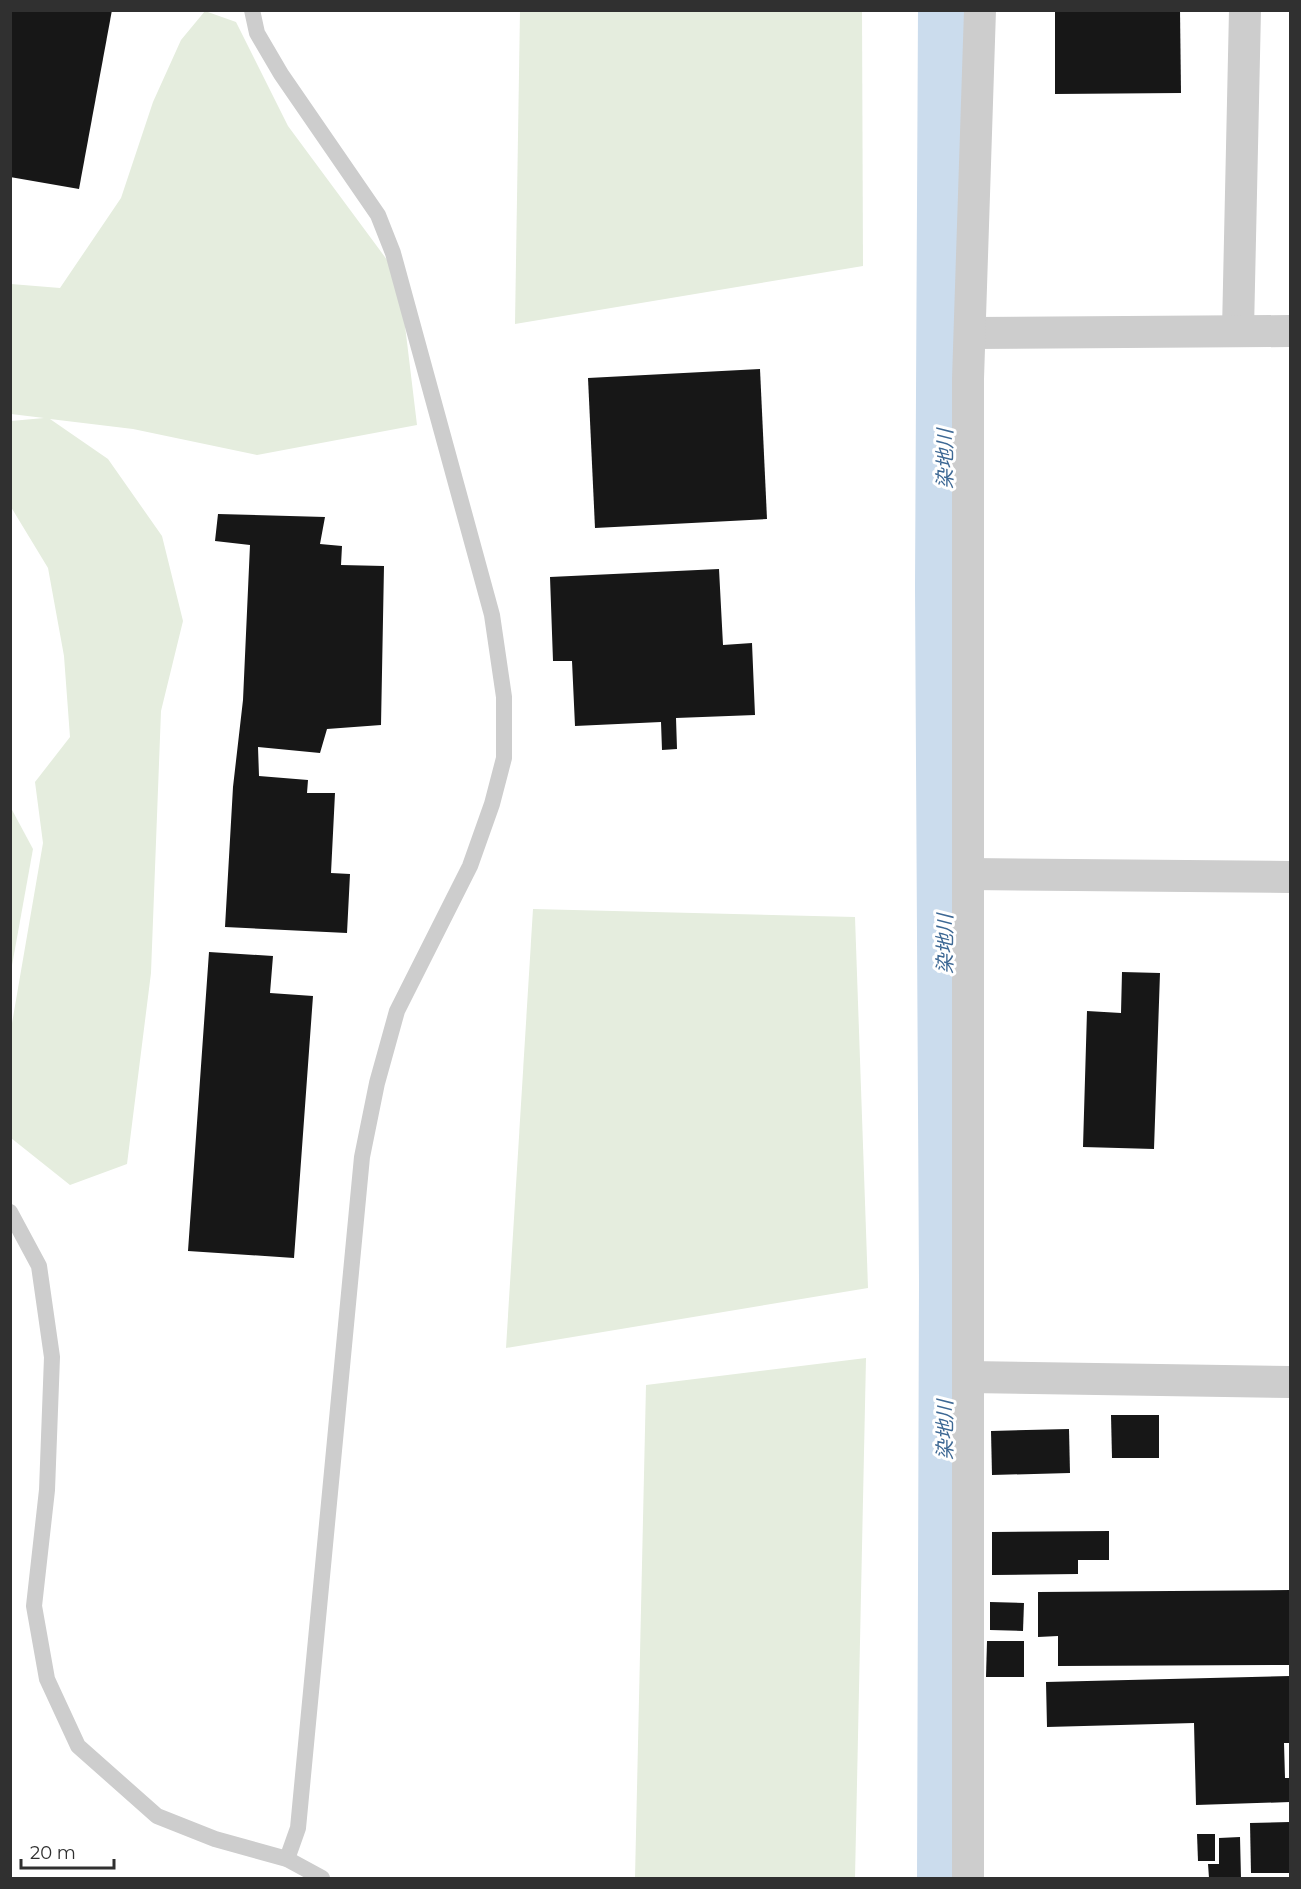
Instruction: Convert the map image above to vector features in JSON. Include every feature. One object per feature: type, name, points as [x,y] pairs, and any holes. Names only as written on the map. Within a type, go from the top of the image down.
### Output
[{"type":"street","points":[[968,1878],[969,379],[980,10]]},
{"type":"street","points":[[1238,330],[1245,10]]},
{"type":"street","points":[[972,333],[1238,330],[1290,332]]},
{"type":"street","points":[[969,874],[1290,877]]},
{"type":"street","points":[[969,1377],[1290,1382]]},
{"type":"lane","points":[[252,10],[257,33],[281,74],[378,215],[393,253],[492,615],[504,697],[504,758],[492,804],[470,866],[397,1011],[377,1083],[362,1157],[298,1828],[286,1859]]},
{"type":"lane","points":[[10,1212],[39,1266],[52,1357],[47,1490],[34,1606],[47,1679],[78,1746],[157,1816],[215,1839],[286,1859],[322,1878]]},
{"type":"green space","points":[[205,11],[236,22],[288,126],[399,276],[417,425],[257,455],[133,429],[50,419],[108,459],[162,536],[183,621],[161,711],[151,973],[127,1164],[70,1185],[11,1138],[11,1029],[43,843],[35,782],[70,737],[64,656],[48,568],[11,507],[11,421],[44,418],[11,414],[11,284],[60,288],[121,198],[153,102],[181,40]]},
{"type":"green space","points":[[520,11],[862,11],[863,266],[515,324]]},
{"type":"green space","points":[[11,808],[33,849],[11,971]]},
{"type":"green space","points":[[533,909],[855,917],[868,1288],[506,1348]]},
{"type":"green space","points":[[866,1358],[855,1878],[635,1878],[646,1385]]},
{"type":"building","points":[[10,10],[112,10],[79,189],[10,177]]},
{"type":"building","points":[[1055,10],[1180,10],[1181,93],[1055,94]]},
{"type":"building","points":[[760,369],[767,519],[595,528],[588,378]]},
{"type":"building","points":[[218,514],[325,517],[320,544],[342,546],[341,565],[384,566],[381,725],[327,729],[320,753],[258,747],[259,776],[308,780],[307,793],[335,793],[331,873],[350,874],[347,933],[225,927],[233,787],[243,700],[250,545],[215,541]]},
{"type":"building","points":[[719,569],[723,645],[752,643],[755,715],[676,718],[677,749],[662,750],[661,722],[575,726],[572,661],[553,661],[550,577]]},
{"type":"building","points":[[209,952],[273,956],[270,993],[313,996],[294,1258],[188,1251]]},
{"type":"building","points":[[1122,972],[1160,973],[1154,1149],[1083,1147],[1087,1011],[1121,1013]]},
{"type":"building","points":[[1111,1415],[1159,1415],[1159,1458],[1112,1458]]},
{"type":"building","points":[[1069,1429],[1070,1473],[992,1475],[991,1431]]},
{"type":"building","points":[[1109,1531],[1109,1560],[1078,1560],[1078,1574],[992,1575],[992,1532]]},
{"type":"building","points":[[1290,1590],[1290,1665],[1058,1666],[1058,1636],[1038,1637],[1038,1592]]},
{"type":"building","points":[[990,1602],[1024,1603],[1023,1631],[990,1630]]},
{"type":"building","points":[[987,1641],[1024,1641],[1024,1677],[986,1677]]},
{"type":"building","points":[[1290,1676],[1290,1743],[1284,1743],[1285,1778],[1290,1778],[1290,1802],[1196,1805],[1194,1723],[1047,1727],[1046,1682]]},
{"type":"building","points":[[1290,1822],[1290,1873],[1251,1873],[1250,1823]]},
{"type":"building","points":[[1197,1834],[1215,1834],[1215,1861],[1198,1861]]},
{"type":"building","points":[[1240,1837],[1241,1878],[1209,1878],[1208,1864],[1219,1864],[1219,1838]]},
{"type":"waterway","name":"染地川","points":[[945,1878],[947,1283],[943,587],[946,10]]}]
